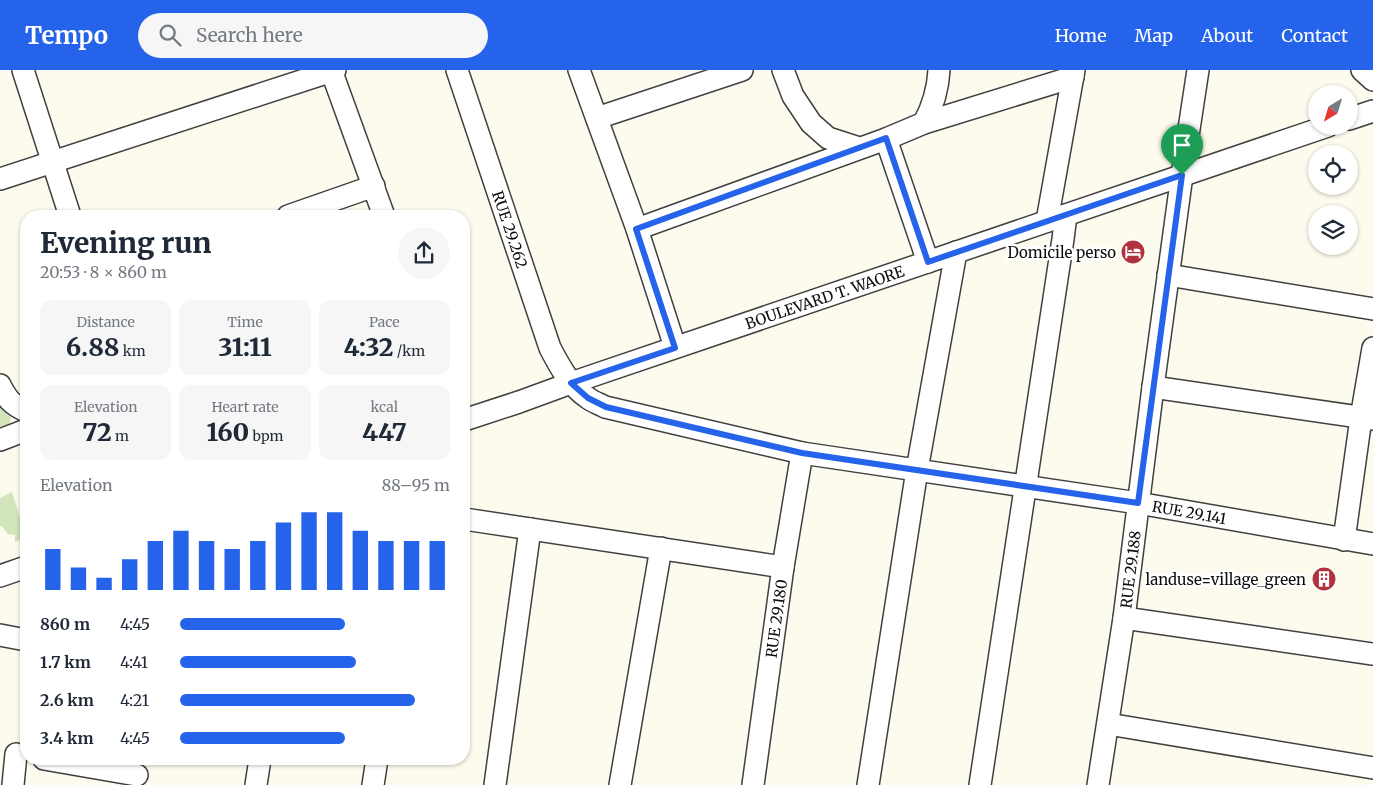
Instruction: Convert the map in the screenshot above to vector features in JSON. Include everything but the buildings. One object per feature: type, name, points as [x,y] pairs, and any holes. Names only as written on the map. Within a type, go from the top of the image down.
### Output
[{"type":"street","points":[[23,70],[68,210]]},
{"type":"street","points":[[0,179],[333,70],[382,210]]},
{"type":"street","name":"RUE 29.262","points":[[457,70],[550,348],[571,383]]},
{"type":"street","points":[[580,70],[636,229],[675,348]]},
{"type":"street","points":[[598,118],[742,70]]},
{"type":"street","points":[[783,70],[793,96],[812,123],[828,138],[859,148]]},
{"type":"street","points":[[924,123],[932,106],[938,84],[939,70]]},
{"type":"street","name":"RUE 29.188","points":[[1098,785],[1124,618],[1168,275],[1198,70]]},
{"type":"street","points":[[1362,70],[1373,80]]},
{"type":"street","points":[[636,229],[924,123],[1073,73],[1056,218],[1062,248],[980,785]]},
{"type":"street","points":[[1358,116],[1373,111]]},
{"type":"street","name":"BOULEVARD T. WAORE","points":[[470,418],[1308,133]]},
{"type":"street","points":[[886,138],[928,262]]},
{"type":"street","points":[[305,210],[374,186]]},
{"type":"street","points":[[868,785],[917,470],[956,252]]},
{"type":"street","points":[[1168,275],[1373,309]]},
{"type":"street","points":[[1344,540],[1367,418],[1373,348]]},
{"type":"street","name":"RUE 29.141","points":[[571,383],[588,398],[606,407],[802,453],[1138,503],[1373,544]]},
{"type":"street","points":[[0,385],[11,403],[20,408]]},
{"type":"street","points":[[1153,387],[1367,418]]},
{"type":"street","points":[[0,440],[20,432]]},
{"type":"street","name":"RUE 29.180","points":[[756,785],[783,567],[802,453]]},
{"type":"street","points":[[470,520],[783,567]]},
{"type":"street","points":[[495,785],[530,529]]},
{"type":"street","points":[[620,785],[661,548]]},
{"type":"street","points":[[0,576],[20,569]]},
{"type":"street","points":[[1124,618],[1373,654]]},
{"type":"street","points":[[0,635],[20,639]]},
{"type":"street","points":[[1108,724],[1373,768]]},
{"type":"street","points":[[12,785],[14,754]]},
{"type":"street","points":[[84,765],[137,773]]},
{"type":"street","points":[[256,785],[259,765]]},
{"type":"street","points":[[373,785],[376,765]]},
{"type":"green space","points":[[0,406],[11,418],[9,427],[0,429]]},
{"type":"green space","points":[[12,492],[20,518],[20,540],[15,542],[15,535],[8,534],[0,526],[0,498]]},
{"type":"place","name":"Domicile perso","points":[[1133,252]]},
{"type":"place","name":"landuse=village_green","points":[[1324,579]]},
{"type":"route","points":[[886,138],[928,262],[1182,175],[1138,503],[802,453],[606,407],[588,398],[571,383],[675,348],[636,229],[886,138]]}]
